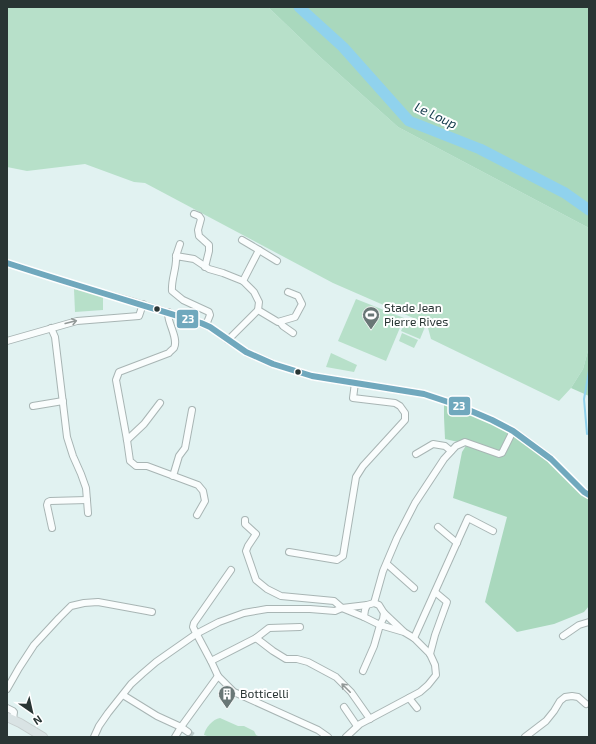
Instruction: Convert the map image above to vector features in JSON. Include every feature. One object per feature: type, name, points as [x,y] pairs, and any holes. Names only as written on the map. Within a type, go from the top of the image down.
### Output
[{"type":"main road","points":[[10,718],[43,737]]},
{"type":"street","points":[[194,214],[199,216],[200,219],[198,230],[199,236],[209,246],[205,266]]},
{"type":"street","points":[[242,240],[277,261]]},
{"type":"street","points":[[180,244],[176,256],[172,291],[183,300],[208,312],[210,315],[206,325]]},
{"type":"street","points":[[243,281],[259,250]]},
{"type":"street","points":[[176,256],[194,259],[209,269],[243,281],[254,292],[259,302],[258,310],[228,340]]},
{"type":"street","points":[[7,263],[85,288],[143,304],[206,325],[246,352],[273,364],[312,376],[424,394],[466,408],[514,431],[551,459],[584,492],[589,495]]},
{"type":"street","points":[[280,322],[294,317],[302,304],[298,296],[288,292]]},
{"type":"street","points":[[7,341],[77,321],[139,316],[143,304]]},
{"type":"street","points":[[258,310],[280,322],[282,326],[293,333]]},
{"type":"street","points":[[168,312],[175,339],[174,347],[169,352],[119,372],[116,380],[130,461],[136,466],[147,466],[198,486],[203,491],[205,501],[197,515]]},
{"type":"street","points":[[51,328],[55,337],[67,437],[86,488],[88,513]]},
{"type":"street","points":[[289,552],[336,560],[343,556],[356,477],[363,466],[405,420],[405,412],[400,406],[352,398],[355,383]]},
{"type":"street","points":[[32,406],[63,401]]},
{"type":"street","points":[[127,440],[144,424],[160,403]]},
{"type":"street","points":[[173,476],[179,456],[185,448],[192,410]]},
{"type":"street","points":[[374,603],[383,571],[397,538],[415,503],[444,459],[456,446],[464,442],[499,454],[502,453],[514,431]]},
{"type":"street","points":[[416,454],[433,444],[445,446],[451,451]]},
{"type":"street","points":[[52,528],[47,505],[48,502],[87,500]]},
{"type":"street","points":[[414,638],[468,518],[492,531]]},
{"type":"street","points":[[245,520],[245,524],[256,534],[246,551],[256,580],[266,589],[281,596],[334,601],[342,608],[380,625],[404,632]]},
{"type":"street","points":[[438,527],[457,543]]},
{"type":"street","points":[[387,564],[414,588]]},
{"type":"street","points":[[231,570],[194,623],[193,627],[218,676],[234,692],[318,730],[328,737]]},
{"type":"street","points":[[430,654],[447,602],[435,592]]},
{"type":"street","points":[[7,689],[34,645],[71,606],[98,602],[152,612]]},
{"type":"street","points":[[94,737],[105,717],[131,684],[169,653],[196,634],[218,622],[244,613],[267,609],[310,609],[335,611],[342,608],[374,603],[379,604],[384,613],[404,632],[414,638],[430,654],[435,665],[436,675],[420,692],[360,724],[346,737]]},
{"type":"street","points":[[364,617],[367,605]]},
{"type":"street","points":[[363,672],[374,646],[384,613]]},
{"type":"street","points":[[563,636],[578,625],[589,622]]},
{"type":"street","points":[[211,661],[256,638],[269,628],[300,627]]},
{"type":"street","points":[[256,638],[286,659],[296,659],[308,662],[336,677],[351,692],[370,719]]},
{"type":"street","points":[[175,737],[181,726],[218,676]]},
{"type":"street","points":[[123,695],[157,716],[181,726],[188,732]]},
{"type":"street","points":[[525,737],[546,721],[560,701],[565,697],[578,697],[586,704]]},
{"type":"street","points":[[409,698],[417,708]]},
{"type":"street","points":[[344,707],[357,726]]},
{"type":"street","points":[[7,708],[13,710],[14,712],[10,718]]},
{"type":"green space","points":[[7,7],[268,7],[319,56],[398,127],[589,228],[589,347],[583,369],[571,388],[559,401],[431,339],[427,324],[333,283],[145,183],[134,182],[85,164],[27,171],[7,167]]},
{"type":"green space","points":[[268,7],[589,7],[589,228],[398,127],[319,56]]},
{"type":"green space","points":[[74,289],[103,297],[103,310],[75,312]]},
{"type":"green space","name":"Stade Jean Pierre Rives","points":[[356,299],[404,318],[386,361],[338,341]]},
{"type":"green space","points":[[407,319],[425,327],[420,339],[401,331]]},
{"type":"green space","points":[[402,333],[418,340],[414,348],[399,341]]},
{"type":"green space","points":[[589,347],[589,396],[571,388],[583,369]]},
{"type":"green space","points":[[331,353],[357,365],[354,372],[326,367]]},
{"type":"green space","points":[[444,404],[460,408],[503,428],[559,462],[589,494],[589,606],[584,612],[554,624],[517,632],[485,602],[507,517],[453,498],[462,452],[467,444],[445,439]]},
{"type":"green space","points":[[220,718],[238,726],[244,726],[254,731],[256,735],[260,737],[222,737],[204,735],[210,724]]},
{"type":"waterway","name":"Le Loup","points":[[299,7],[343,47],[409,121],[480,149],[565,193],[589,210]]},
{"type":"waterway","points":[[587,434],[584,399],[589,371]]},
{"type":"tunnel","points":[[188,732],[195,737]]},
{"type":"transit line","name":"23","points":[[7,263],[201,323],[210,327],[246,352],[273,364],[312,376],[424,394],[457,405],[513,431],[551,459],[584,492],[589,495]]},
{"type":"place","name":"Stade Jean Pierre Rives","points":[[371,330]]},
{"type":"place","name":"Botticelli","points":[[227,709]]}]
